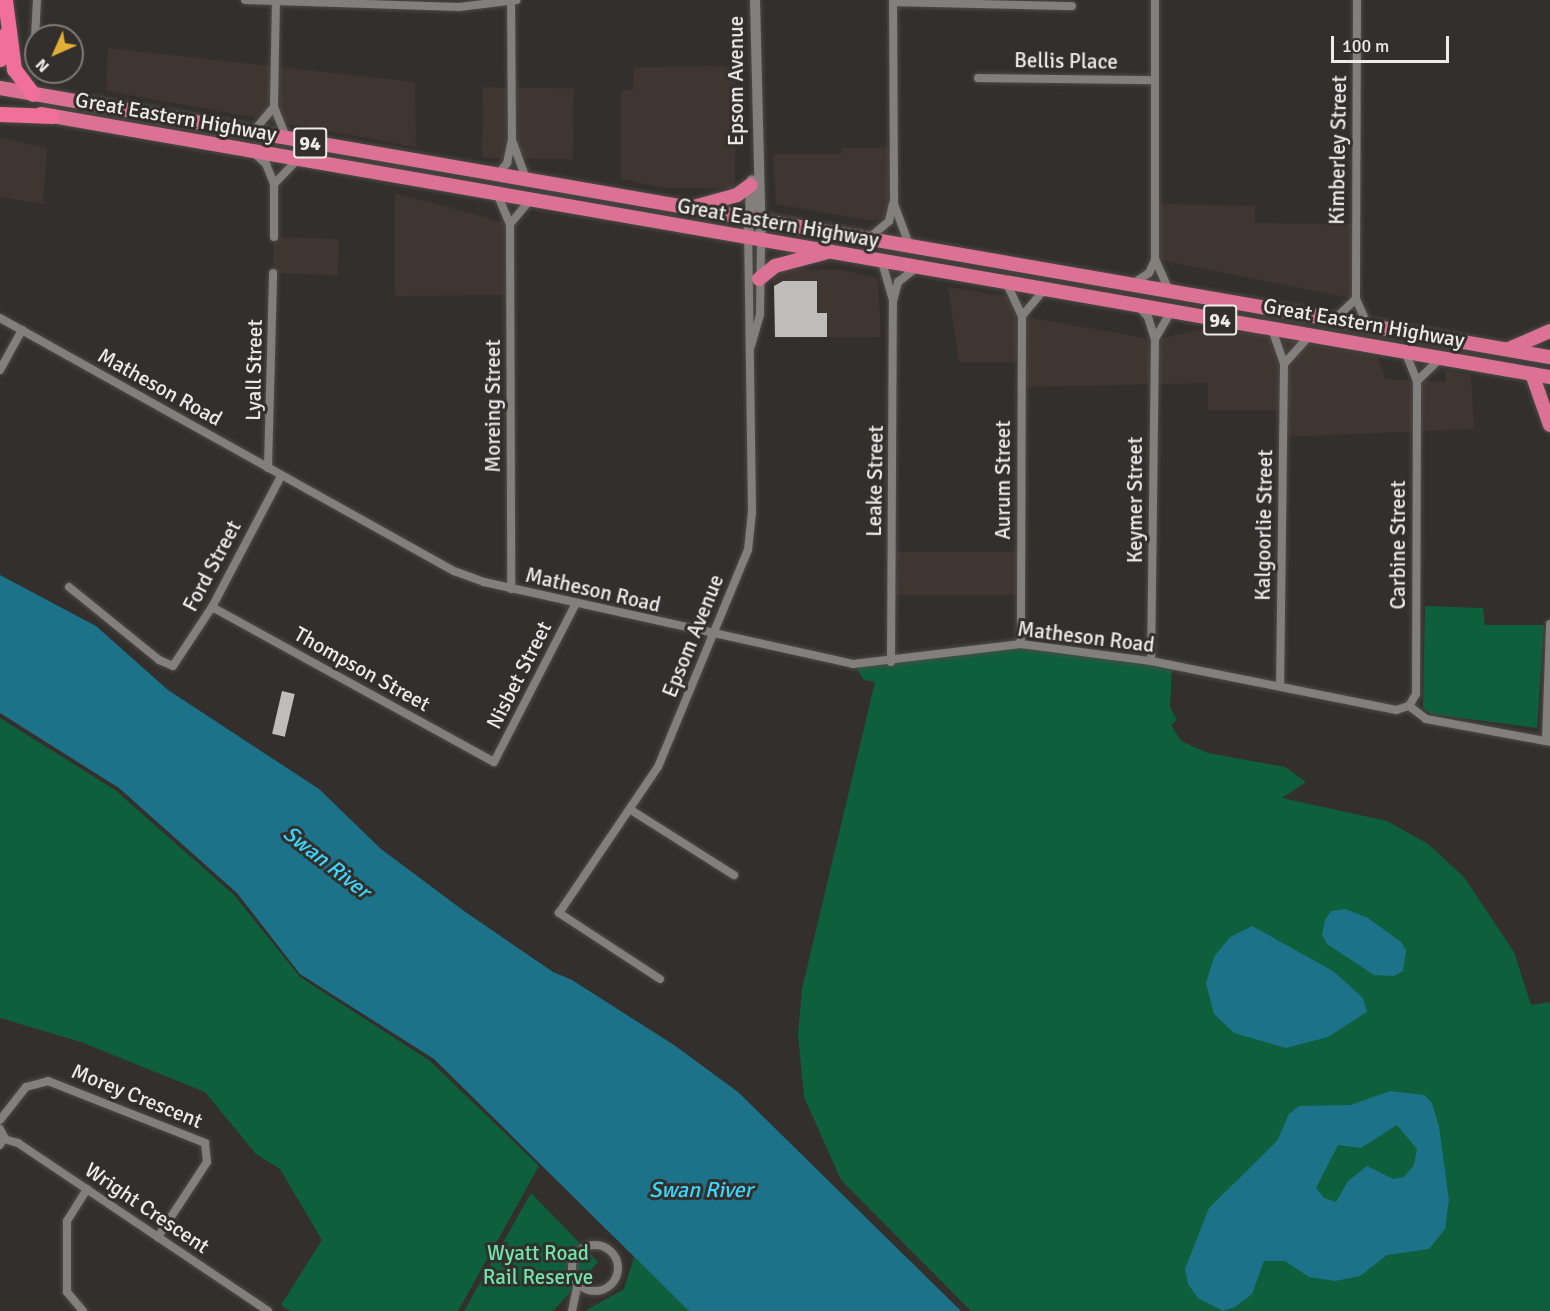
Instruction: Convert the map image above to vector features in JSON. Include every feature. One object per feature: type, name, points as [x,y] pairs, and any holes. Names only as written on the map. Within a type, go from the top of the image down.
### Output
[{"type":"highway","points":[[5,0],[14,69],[33,94]]},
{"type":"highway","points":[[0,59],[8,17]]},
{"type":"highway","name":"Great Eastern Highway","points":[[0,88],[496,177],[1550,357]]},
{"type":"highway","name":"Great Eastern Highway","points":[[0,108],[1550,377]]},
{"type":"highway","name":"94","points":[[110,108],[111,118],[195,135],[212,145]]},
{"type":"highway","points":[[0,114],[52,116]]},
{"type":"highway","name":"94","points":[[317,145],[335,153],[432,169],[436,176],[430,183]]},
{"type":"highway","points":[[685,209],[737,195],[750,185]]},
{"type":"highway","points":[[759,279],[775,266],[826,252]]},
{"type":"highway","points":[[1508,350],[1550,332]]},
{"type":"highway","points":[[1532,374],[1550,425]]},
{"type":"street","points":[[36,24],[37,0]]},
{"type":"street","points":[[245,0],[459,7],[513,1],[512,140],[507,163],[496,177]]},
{"type":"street","name":"Epsom Avenue","points":[[660,979],[566,920],[559,913],[563,903],[631,810],[658,766],[748,550],[752,511],[750,350],[756,162],[755,0]]},
{"type":"street","points":[[1155,0],[1155,260],[1170,292]]},
{"type":"street","name":"Kimberley Street","points":[[1357,0],[1356,299],[1368,326]]},
{"type":"street","points":[[865,240],[890,221],[894,204],[893,1],[1072,6]]},
{"type":"street","points":[[276,2],[274,107],[287,140]]},
{"type":"street","name":"Bellis Place","points":[[978,78],[1154,80]]},
{"type":"street","points":[[252,133],[274,107]]},
{"type":"street","points":[[512,140],[528,182]]},
{"type":"street","points":[[255,154],[266,164],[274,184],[274,237]]},
{"type":"street","points":[[274,184],[296,161]]},
{"type":"street","name":"Epsom Avenue","points":[[755,220],[750,185],[756,162]]},
{"type":"street","name":"Moreing Street","points":[[498,196],[510,224],[511,589]]},
{"type":"street","points":[[510,224],[529,201]]},
{"type":"street","points":[[894,204],[909,247]]},
{"type":"street","name":"Epsom Avenue","points":[[750,350],[760,315],[759,279],[754,240]]},
{"type":"street","points":[[1130,285],[1149,273],[1155,260]]},
{"type":"street","name":"Leake Street","points":[[882,262],[893,301]]},
{"type":"street","name":"Leake Street","points":[[891,662],[893,301],[898,282],[916,268]]},
{"type":"street","name":"Lyall Street","points":[[268,468],[273,273]]},
{"type":"street","name":"Aurum Street","points":[[1007,284],[1022,316],[1021,644]]},
{"type":"street","points":[[1022,316],[1044,290]]},
{"type":"street","points":[[1333,320],[1356,299]]},
{"type":"street","name":"Keymer Street","points":[[1137,306],[1148,317],[1155,340],[1151,661]]},
{"type":"street","name":"Keymer Street","points":[[1155,340],[1171,311]]},
{"type":"street","name":"Matheson Road","points":[[0,318],[454,571],[511,589],[714,636],[853,664],[891,662],[1021,644],[1151,661],[1396,710],[1409,706]]},
{"type":"street","name":"Kalgoorlie Street","points":[[1272,329],[1284,364],[1280,686]]},
{"type":"street","points":[[0,370],[22,330]]},
{"type":"street","points":[[1284,364],[1310,335]]},
{"type":"street","name":"Carbine Street","points":[[1405,351],[1417,381],[1416,694],[1409,706]]},
{"type":"street","points":[[1417,381],[1441,358]]},
{"type":"street","name":"Ford Street","points":[[69,587],[168,666],[179,662],[212,607],[281,476]]},
{"type":"street","name":"Nisbet Street","points":[[494,762],[575,605]]},
{"type":"street","name":"Thompson Street","points":[[212,607],[494,762]]},
{"type":"street","points":[[1409,706],[1426,719],[1548,741],[1550,624]]},
{"type":"street","points":[[631,810],[734,875]]},
{"type":"street","name":"Morey Crescent","points":[[0,1120],[26,1087],[48,1081],[205,1143],[207,1162],[158,1237]]},
{"type":"street","points":[[0,1129],[2,1142]]},
{"type":"street","name":"Wright Crescent","points":[[2,1142],[18,1143],[268,1311]]},
{"type":"street","points":[[83,1311],[67,1292],[67,1221],[87,1189]]},
{"type":"street","points":[[572,1311],[578,1282],[573,1263],[578,1252],[592,1245],[612,1252],[619,1267],[609,1286],[590,1290],[578,1282]]},
{"type":"shaded area","points":[[108,48],[415,82],[416,147],[106,91]]},
{"type":"shaded area","points":[[736,66],[735,183],[731,189],[665,188],[621,179],[621,90],[633,90],[634,67]]},
{"type":"shaded area","points":[[483,87],[574,89],[573,160],[482,158]]},
{"type":"shaded area","points":[[0,138],[47,148],[43,204],[0,197]]},
{"type":"shaded area","points":[[892,147],[897,215],[873,221],[776,204],[773,154],[841,154],[842,148]]},
{"type":"shaded area","points":[[395,193],[510,224],[511,295],[395,296]]},
{"type":"shaded area","points":[[1155,204],[1255,206],[1255,223],[1355,224],[1356,299],[1155,259]]},
{"type":"shaded area","points":[[274,237],[339,239],[338,275],[273,273]]},
{"type":"shaded area","points":[[795,269],[841,270],[878,278],[881,337],[775,338],[773,273]]},
{"type":"shaded area","points":[[948,287],[1006,296],[1022,316],[1155,340],[1216,325],[1378,357],[1385,379],[1446,382],[1445,370],[1471,375],[1474,429],[1283,437],[1282,410],[1208,410],[1208,383],[1022,387],[1021,362],[959,362]]},
{"type":"shaded area","points":[[892,552],[1021,552],[1021,595],[892,595]]},
{"type":"green space","points":[[1425,606],[1483,608],[1485,625],[1544,625],[1537,728],[1431,714],[1423,708]]},
{"type":"green space","points":[[1021,644],[1172,665],[1170,707],[1177,720],[1171,725],[1181,741],[1208,753],[1285,767],[1306,782],[1282,798],[1387,821],[1428,844],[1464,877],[1514,952],[1531,1005],[1550,1002],[1550,1311],[971,1311],[841,1180],[804,1097],[798,1035],[802,989],[875,682],[864,680],[853,664]]},
{"type":"green space","points":[[0,718],[115,790],[234,895],[300,977],[430,1061],[539,1166],[458,1311],[290,1311],[281,1305],[322,1240],[280,1169],[256,1154],[205,1092],[81,1042],[0,1018]]},
{"type":"green space","name":"Wyatt Road Rail Reserve","points":[[531,1193],[598,1262],[553,1311],[464,1311]]},
{"type":"green space","points":[[634,1257],[689,1311],[585,1311],[624,1289]]},
{"type":"water","name":"Swan River","points":[[0,575],[96,626],[168,690],[319,789],[381,849],[464,911],[553,972],[572,980],[674,1045],[738,1092],[961,1311],[689,1311],[434,1059],[300,974],[237,893],[119,788],[0,713]]},
{"type":"water","points":[[1345,909],[1368,918],[1401,942],[1406,950],[1403,971],[1394,976],[1374,975],[1327,944],[1322,935],[1325,920],[1331,911]]},
{"type":"water","points":[[1252,926],[1333,971],[1363,998],[1367,1012],[1328,1037],[1286,1048],[1234,1033],[1214,1014],[1206,983],[1214,957],[1230,937]]},
{"type":"water","points":[[1390,1091],[1424,1095],[1432,1103],[1439,1127],[1449,1200],[1445,1229],[1429,1249],[1387,1255],[1360,1276],[1335,1281],[1309,1277],[1285,1261],[1264,1261],[1252,1294],[1235,1307],[1223,1311],[1198,1298],[1188,1284],[1185,1269],[1209,1208],[1277,1141],[1289,1114],[1299,1106],[1351,1105]],"holes":[[[1397,1125],[1417,1149],[1414,1165],[1404,1177],[1393,1179],[1367,1166],[1348,1181],[1336,1202],[1324,1198],[1316,1188],[1338,1145],[1361,1148]]]},
{"type":"building","points":[[783,281],[817,281],[817,313],[827,313],[827,337],[775,337],[774,286]]},
{"type":"building","points":[[282,691],[295,694],[285,737],[272,734]]}]
